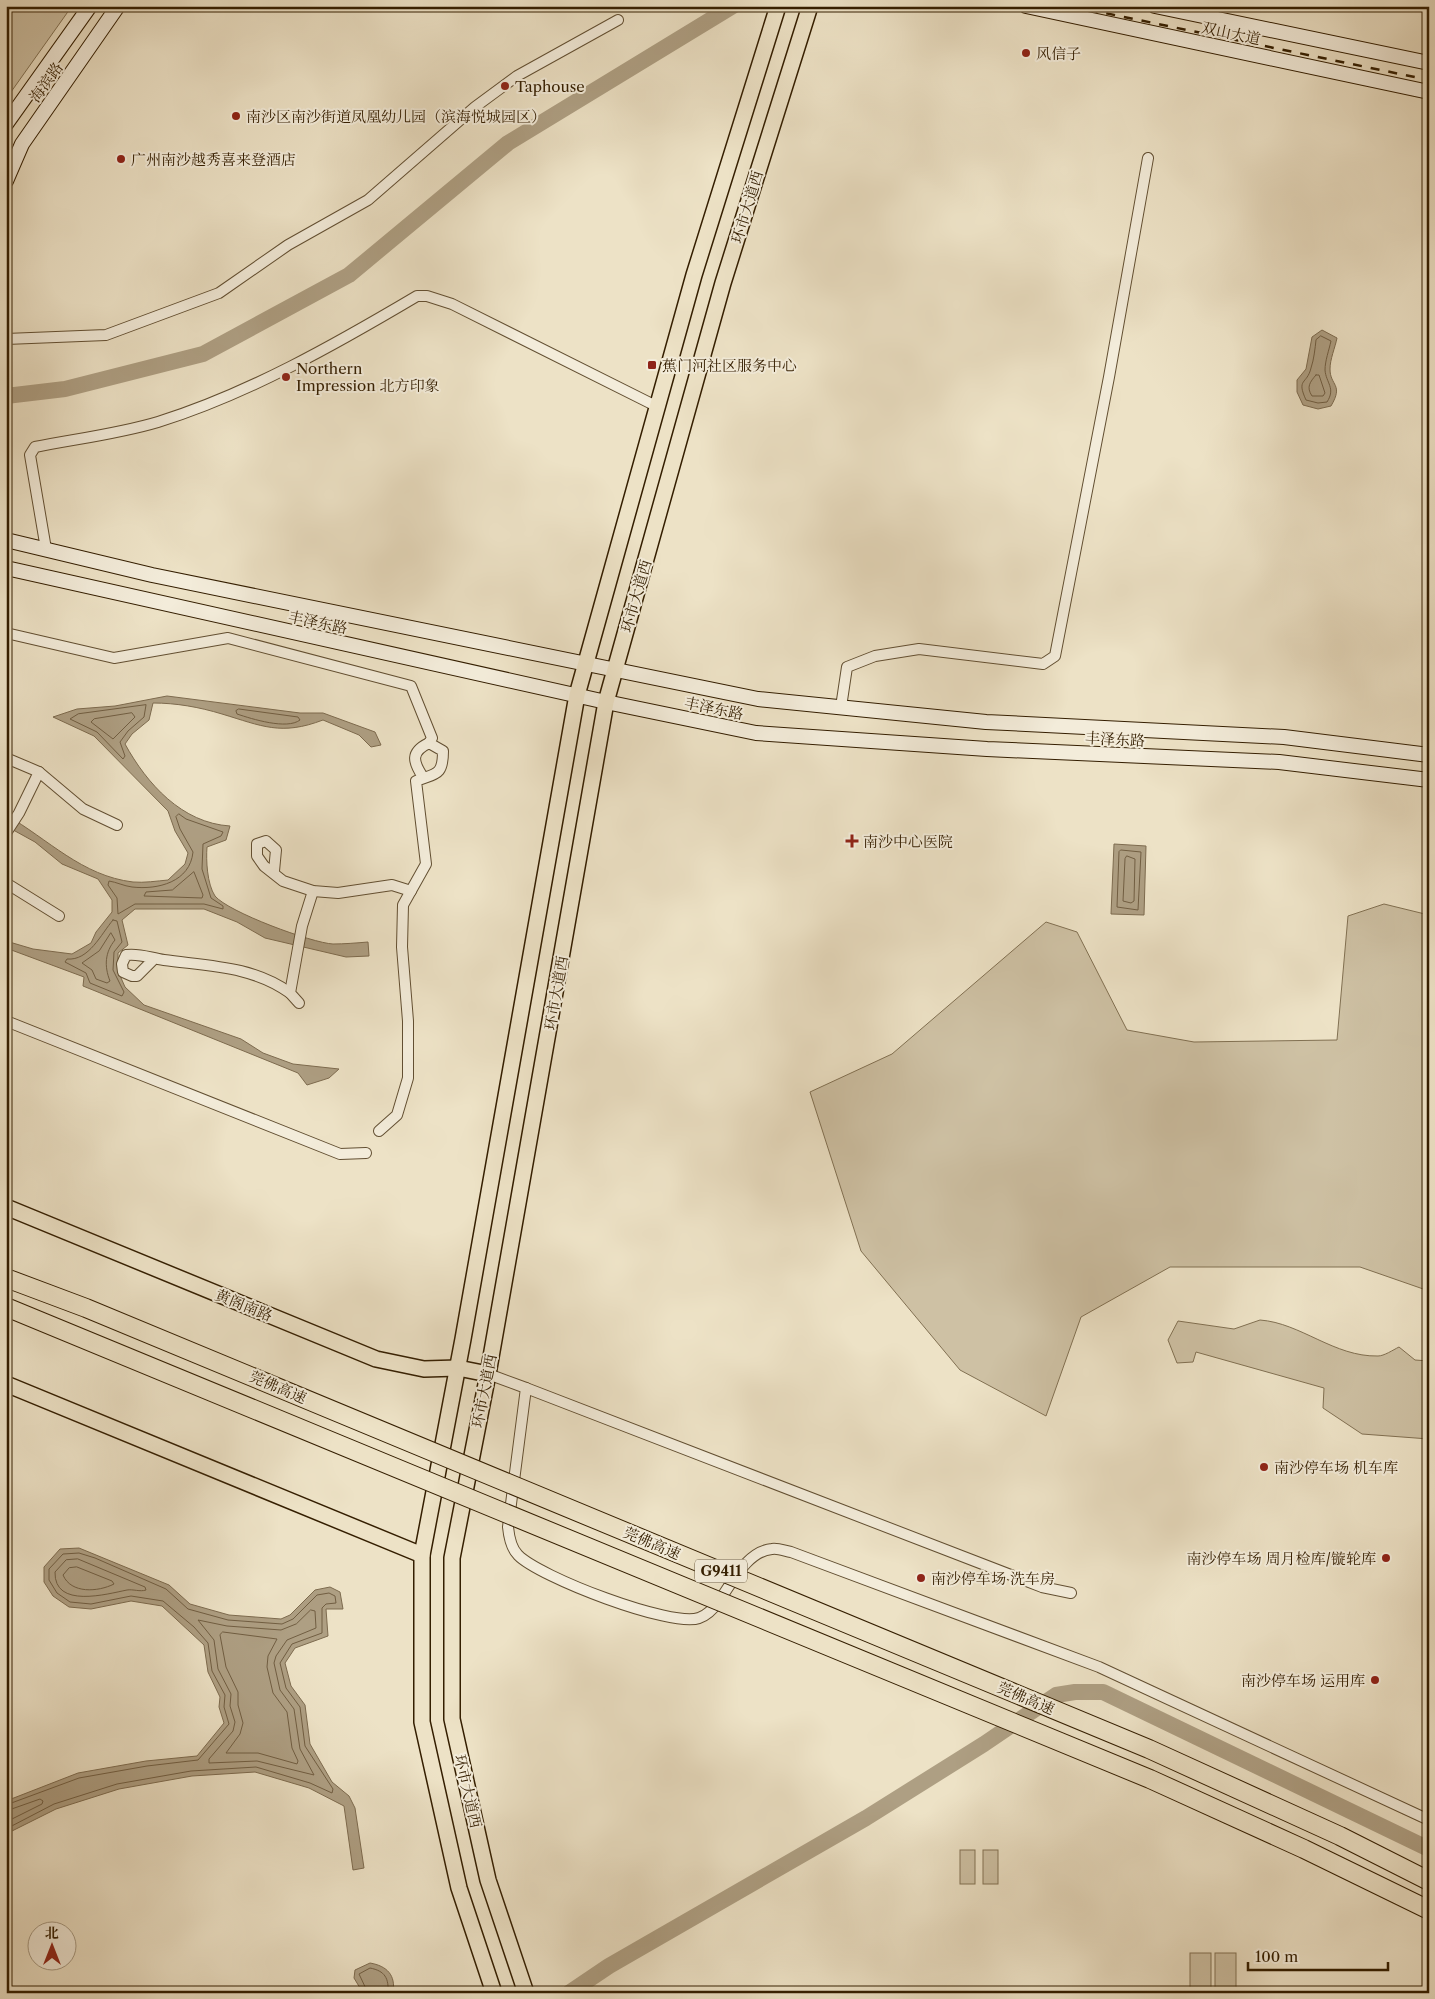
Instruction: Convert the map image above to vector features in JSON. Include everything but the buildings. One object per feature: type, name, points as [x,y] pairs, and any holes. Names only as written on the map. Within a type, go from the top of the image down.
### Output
[{"type":"highway","name":"莞佛高速","points":[[6,1278],[86,1308],[1149,1749],[1340,1836],[1429,1881]]},
{"type":"highway","name":"莞佛高速","points":[[6,1307],[1132,1772],[1304,1848],[1429,1910]]},
{"type":"main road","name":"海滨路","points":[[6,124],[90,6]]},
{"type":"main road","name":"海滨路","points":[[6,181],[22,144],[118,6]]},
{"type":"main road","name":"环市大道西","points":[[494,1993],[459,1888],[422,1722],[422,1555],[458,1368],[577,695],[694,275],[778,6]]},
{"type":"main road","name":"环市大道西","points":[[524,1988],[488,1880],[452,1719],[452,1558],[488,1374],[606,702],[723,284],[810,6]]},
{"type":"main road","name":"双山大道","points":[[1026,6],[1429,92]]},
{"type":"main road","name":"双山大道","points":[[1155,6],[1429,63]]},
{"type":"main road","name":"丰泽东路","points":[[6,540],[152,575],[758,699],[986,722],[1284,737],[1428,755]]},
{"type":"main road","name":"丰泽东路","points":[[6,568],[606,702],[756,733],[987,749],[1279,762],[1429,780]]},
{"type":"main road","name":"黄阁南路","points":[[6,1207],[376,1359],[424,1369],[458,1368],[488,1374]]},
{"type":"main road","points":[[6,1384],[422,1555]]},
{"type":"street","points":[[6,338],[106,335],[219,293],[288,245],[368,200],[475,107],[517,76],[618,20]]},
{"type":"street","points":[[841,707],[847,667],[875,656],[919,650],[1043,664],[1055,656],[1109,377],[1148,158]]},
{"type":"street","points":[[46,549],[30,455],[35,447],[157,422],[245,388],[332,345],[417,296],[427,296],[452,304],[658,406]]},
{"type":"street","points":[[6,633],[114,658],[228,638],[411,686],[432,738],[429,743],[418,748],[415,755],[418,769],[423,778]]},
{"type":"street","points":[[378,1131],[397,1114],[408,1078],[408,1021],[402,947],[403,904],[426,864],[416,780],[435,776],[441,768],[443,758],[443,751],[429,743]]},
{"type":"street","points":[[6,758],[39,772],[83,810],[117,825]]},
{"type":"street","points":[[6,833],[19,813],[39,772]]},
{"type":"street","points":[[274,871],[283,881],[313,891],[338,893],[392,885],[411,891]]},
{"type":"street","points":[[6,883],[59,916]]},
{"type":"street","points":[[290,994],[302,926],[313,891]]},
{"type":"street","points":[[154,959],[232,968],[262,977],[290,994],[299,1003]]},
{"type":"street","points":[[6,1021],[340,1154],[366,1153]]},
{"type":"street","points":[[488,1374],[1042,1587],[1071,1593]]},
{"type":"street","points":[[526,1388],[508,1527],[510,1542],[518,1555],[551,1577],[650,1613],[678,1619],[698,1619],[711,1612],[745,1564],[760,1552],[772,1549],[791,1552],[1099,1667],[1429,1820]]},
{"type":"shaded area","points":[[6,6],[72,6],[6,99]]},
{"type":"shaded area","points":[[1384,904],[1429,915],[1429,1291],[1360,1267],[1170,1267],[1081,1317],[1046,1416],[960,1370],[861,1251],[810,1092],[892,1054],[1046,922],[1077,932],[1127,1030],[1194,1042],[1337,1040],[1348,916]]},
{"type":"shaded area","points":[[1260,1320],[1290,1327],[1332,1346],[1362,1355],[1378,1356],[1399,1347],[1415,1360],[1429,1361],[1429,1439],[1362,1434],[1323,1408],[1324,1388],[1196,1352],[1193,1362],[1177,1363],[1168,1340],[1178,1321],[1234,1329]]},
{"type":"shaded area","points":[[960,1850],[975,1850],[975,1884],[960,1884]]},
{"type":"shaded area","points":[[983,1850],[998,1850],[998,1884],[983,1884]]},
{"type":"shaded area","points":[[1190,1953],[1211,1953],[1211,1992],[1190,1992]]},
{"type":"shaded area","points":[[1215,1953],[1236,1953],[1236,1992],[1215,1992]]},
{"type":"water","points":[[1322,330],[1337,338],[1330,369],[1336,393],[1331,406],[1318,409],[1303,405],[1297,392],[1297,380],[1306,369],[1312,337]]},
{"type":"water","points":[[167,696],[300,713],[323,713],[375,732],[381,745],[371,747],[359,735],[323,720],[295,727],[272,727],[196,707],[153,703],[149,720],[132,734],[125,744],[144,773],[168,799],[196,818],[230,826],[226,840],[207,847],[207,865],[212,891],[223,903],[271,926],[322,942],[333,944],[368,942],[369,956],[346,957],[265,938],[237,922],[204,909],[135,909],[122,920],[128,945],[118,953],[118,971],[125,987],[144,1005],[241,1039],[263,1053],[293,1064],[339,1069],[329,1078],[307,1085],[298,1073],[83,986],[84,977],[6,948],[6,941],[33,949],[72,954],[91,943],[96,932],[112,912],[112,900],[98,879],[62,864],[35,842],[6,826],[6,815],[81,864],[115,878],[133,882],[168,880],[185,864],[188,853],[175,831],[168,811],[94,736],[53,717],[77,709],[115,706]]},
{"type":"water","points":[[1114,844],[1146,846],[1144,915],[1111,914]]},
{"type":"water","points":[[79,1548],[169,1585],[190,1604],[229,1615],[281,1619],[290,1615],[315,1590],[330,1587],[340,1592],[343,1609],[326,1609],[328,1636],[295,1648],[285,1663],[291,1686],[305,1705],[310,1744],[332,1782],[349,1796],[355,1808],[364,1868],[353,1870],[344,1806],[309,1788],[255,1772],[192,1776],[119,1789],[56,1809],[6,1834],[6,1801],[78,1773],[146,1761],[197,1756],[224,1723],[219,1707],[220,1697],[208,1672],[204,1645],[162,1606],[131,1601],[91,1609],[69,1607],[53,1596],[44,1582],[44,1567],[60,1549]]},
{"type":"water","points":[[370,1963],[381,1966],[389,1972],[393,1981],[393,1993],[363,1993],[354,1978],[355,1970]]},
{"type":"waterway","points":[[6,396],[65,389],[203,354],[349,275],[508,143],[733,6]]},
{"type":"waterway","points":[[569,1993],[609,1966],[866,1818],[984,1744],[1056,1695],[1075,1692],[1103,1692],[1429,1849]]},
{"type":"railway","points":[[1071,6],[1429,80]]},
{"type":"place","name":"风信子","points":[[1026,53]]},
{"type":"place","name":"Taphouse","points":[[505,86]]},
{"type":"place","name":"南沙区南沙街道凤凰幼儿园（滨海悦城园区）","points":[[236,116]]},
{"type":"place","name":"广州南沙越秀喜来登酒店","points":[[121,159]]},
{"type":"place","name":"蕉门河社区服务中心","points":[[652,365]]},
{"type":"place","name":"Northern Impression 北方印象","points":[[286,377]]},
{"type":"place","name":"南沙中心医院","points":[[852,841]]},
{"type":"place","name":"南沙停车场 机车库","points":[[1264,1467]]},
{"type":"place","name":"南沙停车场 周月检库/镟轮库","points":[[1386,1558]]},
{"type":"place","name":"南沙停车场 洗车房","points":[[921,1578]]},
{"type":"place","name":"南沙停车场 运用库","points":[[1375,1680]]}]
